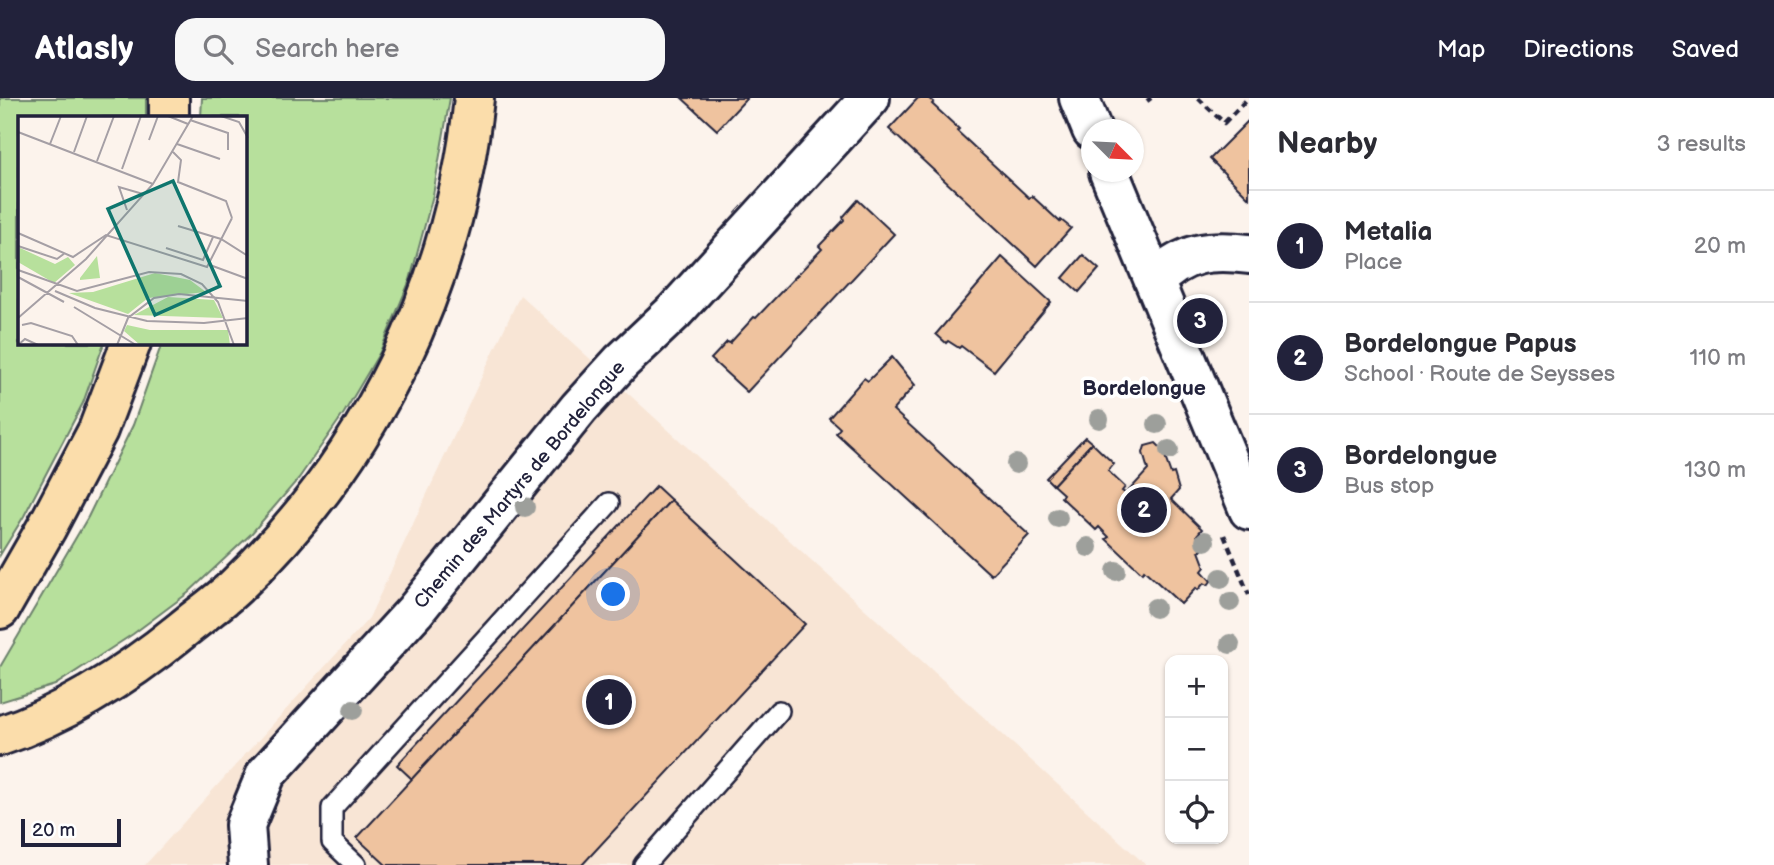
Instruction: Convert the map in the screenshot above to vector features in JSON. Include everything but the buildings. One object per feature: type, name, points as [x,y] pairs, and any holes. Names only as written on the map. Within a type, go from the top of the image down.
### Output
[{"type":"highway","points":[[169,98],[169,116]]},
{"type":"highway","points":[[0,736],[96,691],[158,649],[225,596],[287,533],[347,456],[389,384],[425,305],[452,223],[474,98]]},
{"type":"highway","points":[[0,609],[98,429],[130,345]]},
{"type":"street","name":"Chemin des Martyrs de Bordelongue","points":[[245,864],[245,825],[266,774],[415,611],[579,408],[621,362],[674,312],[870,98]]},
{"type":"street","points":[[1079,98],[1088,119]]},
{"type":"street","points":[[1113,182],[1249,507]]},
{"type":"street","points":[[1155,281],[1182,259],[1218,250],[1249,254]]},
{"type":"lane","points":[[356,865],[332,842],[332,808],[609,503]]},
{"type":"lane","points":[[644,865],[779,711]]},
{"type":"path","points":[[1198,98],[1224,122],[1248,98]]},
{"type":"shaded area","points":[[520,295],[1146,865],[145,865],[369,618]]},
{"type":"green space","points":[[0,98],[146,98],[146,116],[18,116],[18,345],[103,345],[83,403],[24,516],[0,555]]},
{"type":"green space","points":[[202,98],[450,98],[433,195],[410,280],[380,352],[344,413],[299,478],[251,534],[188,593],[133,634],[55,685],[0,702],[0,667],[88,517],[133,425],[161,345],[247,345],[247,116],[201,116]]},
{"type":"place","name":"Bordelongue","points":[[1200,321]]},
{"type":"place","name":"Bordelongue Papus","points":[[1144,510]]},
{"type":"place","name":"Metalia","points":[[609,702]]},
{"type":"district","name":"Bordelongue","points":[[1144,388]]}]
